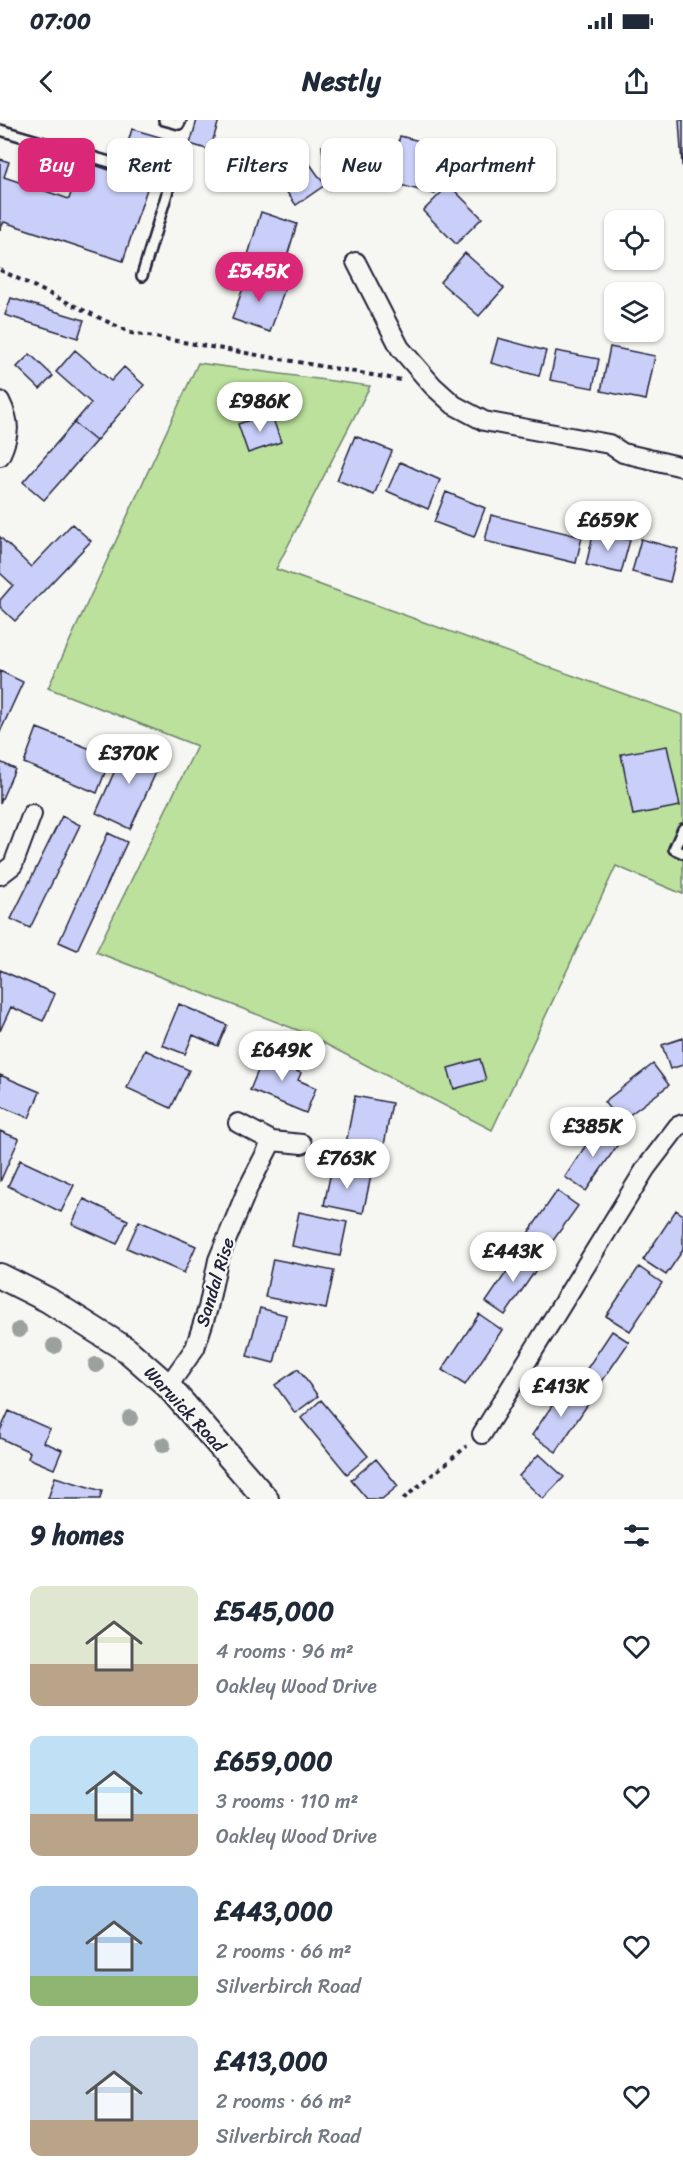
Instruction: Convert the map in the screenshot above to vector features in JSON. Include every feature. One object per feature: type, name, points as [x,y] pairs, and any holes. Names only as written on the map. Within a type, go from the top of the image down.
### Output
[{"type":"main road","name":"Warwick Road","points":[[0,1276],[48,1300],[127,1350],[168,1386],[266,1499]]},
{"type":"street","points":[[356,262],[400,348],[433,386],[454,405],[484,421],[609,444],[623,453],[683,467]]},
{"type":"street","points":[[0,401],[8,418],[9,432],[0,456]]},
{"type":"street","points":[[0,875],[13,865],[32,814]]},
{"type":"street","points":[[238,1123],[272,1141],[302,1144]]},
{"type":"street","points":[[482,1434],[645,1168],[678,1126],[683,1124]]},
{"type":"street","name":"Sandal Rise","points":[[168,1386],[195,1348],[208,1308],[218,1260],[248,1188],[272,1141]]},
{"type":"lane","points":[[164,120],[179,124],[181,120]]},
{"type":"lane","points":[[0,130],[171,180],[142,276]]},
{"type":"lane","points":[[683,829],[674,849],[683,853]]},
{"type":"path","points":[[0,270],[131,333],[433,386]]},
{"type":"path","points":[[403,1499],[482,1434]]},
{"type":"green space","points":[[198,363],[370,386],[276,569],[683,715],[683,894],[616,866],[492,1130],[300,1031],[96,952],[197,746],[48,688]]},
{"type":"building","points":[[197,120],[219,120],[214,138],[205,138],[205,148],[193,145],[192,138]]},
{"type":"building","points":[[679,120],[683,120],[682,165]]},
{"type":"building","points":[[132,129],[163,138],[129,138]]},
{"type":"building","points":[[400,136],[415,140],[415,189],[403,186],[403,138],[399,138]]},
{"type":"building","points":[[0,159],[9,162],[4,177],[18,182],[18,192],[48,192],[69,199],[71,192],[95,192],[95,165],[107,169],[107,192],[146,192],[123,261],[4,222],[0,230]]},
{"type":"building","points":[[309,163],[321,179],[321,188],[296,205],[287,192],[309,192]]},
{"type":"building","points":[[442,192],[456,192],[482,218],[456,244],[423,211]]},
{"type":"building","points":[[261,212],[297,224],[281,276],[245,265]]},
{"type":"building","points":[[465,253],[504,288],[479,316],[440,282]]},
{"type":"building","points":[[248,274],[285,288],[270,332],[232,319]]},
{"type":"building","points":[[11,298],[84,320],[78,338],[5,315]]},
{"type":"building","points":[[498,338],[546,351],[539,376],[491,363]]},
{"type":"building","points":[[610,347],[655,356],[646,400],[601,391]]},
{"type":"building","points":[[75,350],[111,381],[124,367],[144,385],[96,441],[74,423],[91,403],[56,372]]},
{"type":"building","points":[[556,351],[599,359],[593,388],[550,380]]},
{"type":"building","points":[[30,354],[53,376],[40,389],[17,367]]},
{"type":"building","points":[[271,413],[281,442],[248,453],[238,424]]},
{"type":"building","points":[[74,423],[96,441],[44,500],[23,482]]},
{"type":"building","points":[[355,436],[392,451],[374,495],[337,480]]},
{"type":"building","points":[[400,462],[440,480],[428,509],[387,491]]},
{"type":"building","points":[[446,492],[485,508],[474,537],[434,522]]},
{"type":"building","points":[[491,515],[582,537],[576,563],[485,541]]},
{"type":"building","points":[[72,524],[91,541],[15,621],[0,607],[0,600],[13,585],[0,573],[0,537],[31,567]]},
{"type":"building","points":[[594,531],[630,540],[621,573],[586,565]]},
{"type":"building","points":[[641,539],[678,549],[670,582],[632,572]]},
{"type":"building","points":[[0,671],[23,682],[0,732]]},
{"type":"building","points":[[37,728],[111,757],[97,793],[24,763]]},
{"type":"building","points":[[128,741],[163,757],[130,829],[96,813]]},
{"type":"building","points":[[667,746],[680,806],[633,815],[621,754]]},
{"type":"building","points":[[0,762],[15,769],[0,803]]},
{"type":"building","points":[[62,816],[80,825],[30,928],[11,919]]},
{"type":"building","points":[[108,833],[127,842],[77,950],[59,942]]},
{"type":"building","points":[[0,970],[55,994],[43,1021],[11,1007],[0,1031]]},
{"type":"building","points":[[179,1004],[227,1025],[218,1046],[193,1035],[185,1054],[162,1045]]},
{"type":"building","points":[[683,1038],[683,1065],[670,1069],[662,1045]]},
{"type":"building","points":[[268,1046],[287,1054],[283,1065],[301,1073],[298,1080],[316,1088],[306,1113],[250,1090]]},
{"type":"building","points":[[145,1050],[189,1070],[171,1108],[127,1088]]},
{"type":"building","points":[[480,1059],[486,1080],[454,1089],[448,1068]]},
{"type":"building","points":[[653,1064],[669,1085],[620,1122],[604,1102]]},
{"type":"building","points":[[0,1075],[40,1092],[29,1118],[0,1106]]},
{"type":"building","points":[[355,1096],[392,1103],[381,1161],[344,1154]]},
{"type":"building","points":[[599,1125],[621,1140],[586,1191],[565,1177]]},
{"type":"building","points":[[0,1131],[19,1139],[0,1182]]},
{"type":"building","points":[[20,1160],[74,1185],[61,1212],[8,1186]]},
{"type":"building","points":[[332,1167],[371,1176],[363,1213],[324,1205]]},
{"type":"building","points":[[557,1191],[578,1206],[544,1253],[524,1239]]},
{"type":"building","points":[[84,1199],[128,1220],[117,1244],[72,1224]]},
{"type":"building","points":[[676,1210],[683,1215],[683,1250],[666,1275],[643,1260]]},
{"type":"building","points":[[299,1212],[347,1222],[340,1256],[292,1246]]},
{"type":"building","points":[[139,1221],[196,1246],[184,1273],[127,1248]]},
{"type":"building","points":[[521,1251],[540,1264],[505,1315],[486,1302]]},
{"type":"building","points":[[273,1259],[334,1271],[326,1309],[265,1297]]},
{"type":"building","points":[[639,1267],[662,1283],[630,1331],[606,1316]]},
{"type":"building","points":[[260,1308],[286,1315],[274,1363],[247,1356]]},
{"type":"building","points":[[479,1314],[502,1330],[465,1385],[442,1370]]},
{"type":"building","points":[[612,1331],[629,1342],[594,1393],[578,1382]]},
{"type":"building","points":[[298,1369],[318,1396],[295,1413],[275,1385]]},
{"type":"building","points":[[566,1385],[590,1401],[556,1452],[532,1435]]},
{"type":"building","points":[[321,1400],[368,1456],[347,1474],[301,1418]]},
{"type":"building","points":[[9,1411],[50,1429],[43,1442],[62,1450],[54,1469],[28,1458],[30,1452],[0,1438],[0,1431]]},
{"type":"building","points":[[539,1454],[564,1477],[543,1499],[519,1476]]},
{"type":"building","points":[[376,1459],[398,1486],[382,1499],[367,1499],[351,1480]]},
{"type":"building","points":[[55,1477],[102,1491],[100,1499],[48,1499]]}]
